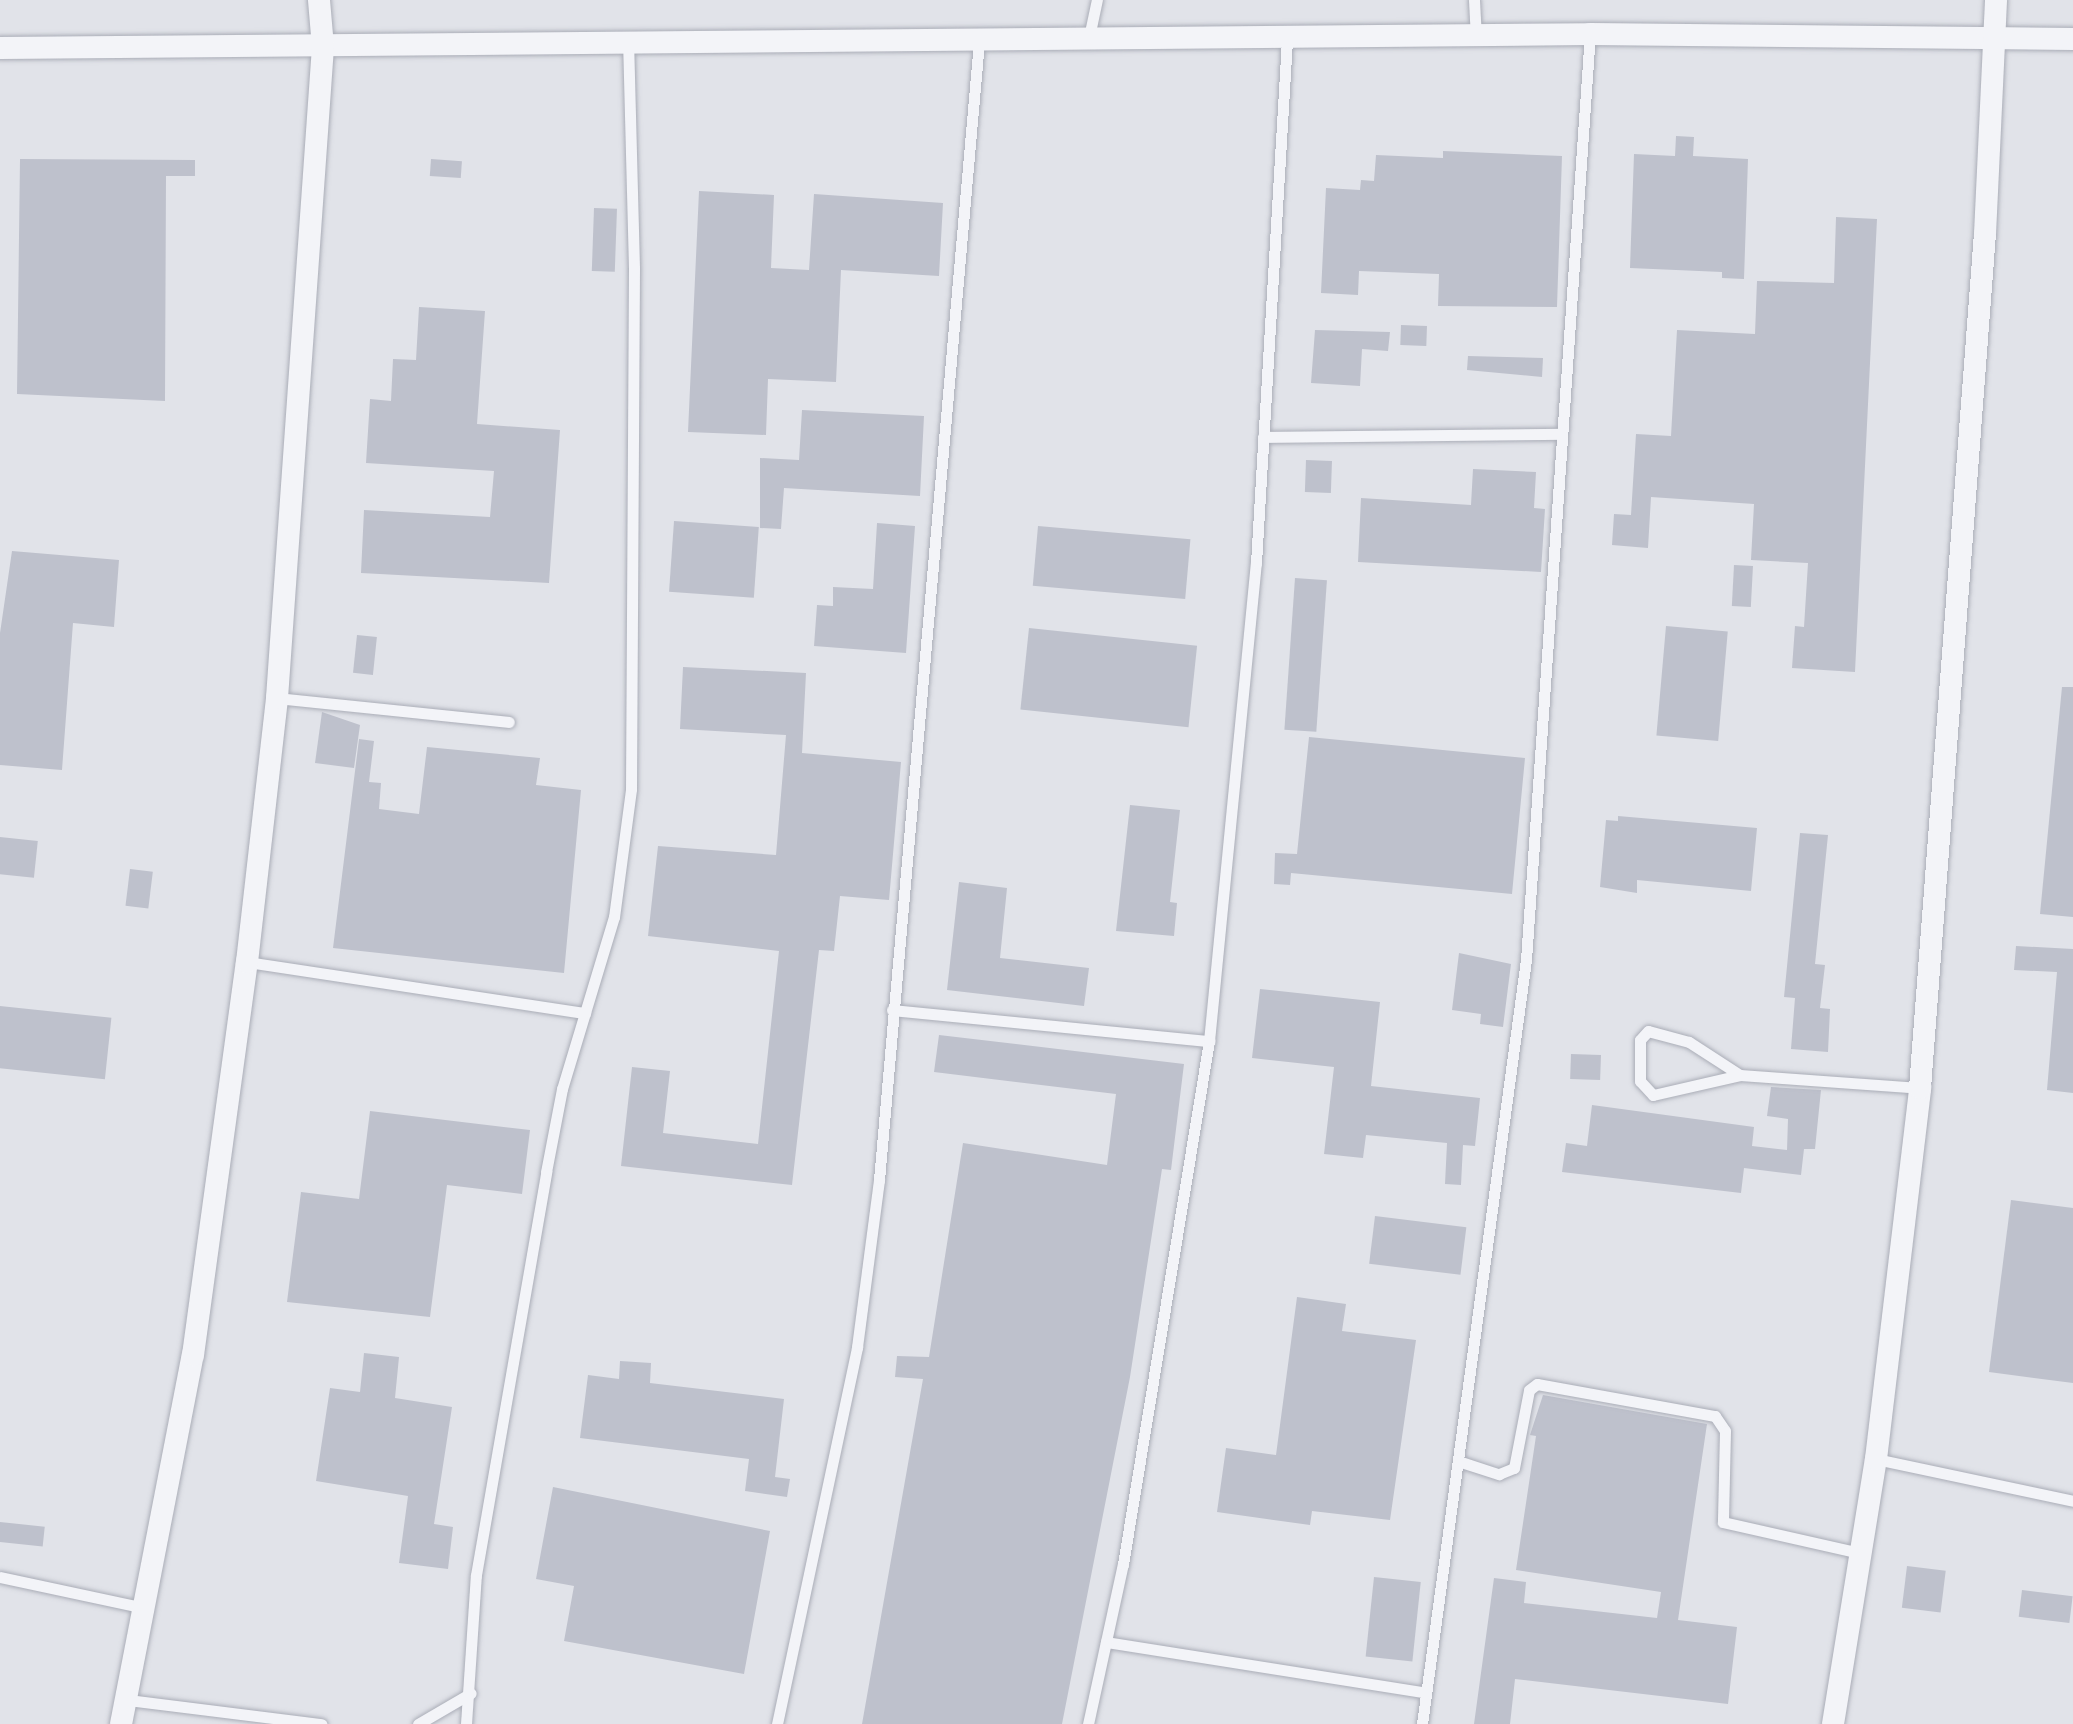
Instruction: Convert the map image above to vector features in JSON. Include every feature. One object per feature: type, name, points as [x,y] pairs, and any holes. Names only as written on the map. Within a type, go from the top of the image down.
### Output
[{"type":"street","points":[[121,1724],[194,1356],[247,962],[276,698],[322,47],[319,0]]},
{"type":"street","points":[[1833,1724],[1876,1460],[1920,1088],[1997,38],[1996,0]]},
{"type":"street","points":[[0,48],[979,42],[1089,37],[1287,40],[1590,34],[2073,39]]},
{"type":"lane","points":[[1089,37],[1096,0]]},
{"type":"lane","points":[[1474,0],[1476,38]]},
{"type":"lane","points":[[1422,1724],[1422,1692],[1460,1462],[1526,960],[1590,34]]},
{"type":"lane","points":[[1088,1724],[1106,1642],[1210,1041],[1263,437],[1287,40]]},
{"type":"lane","points":[[776,1724],[857,1347],[892,1010],[979,42]]},
{"type":"lane","points":[[466,1724],[476,1575],[546,1172],[585,1012],[614,917],[630,789],[634,268],[628,45]]},
{"type":"lane","points":[[1263,437],[1561,434]]},
{"type":"lane","points":[[276,698],[510,722]]},
{"type":"lane","points":[[247,962],[585,1012]]},
{"type":"lane","points":[[892,1010],[1210,1041]]},
{"type":"lane","points":[[1740,1074],[1689,1042],[1648,1032],[1640,1040],[1640,1081],[1653,1095],[1740,1074],[1920,1088]]},
{"type":"lane","points":[[1460,1462],[1499,1474],[1514,1468],[1529,1390],[1536,1384],[1714,1416],[1725,1431],[1723,1522],[1860,1553]]},
{"type":"lane","points":[[1876,1460],[2073,1501]]},
{"type":"lane","points":[[0,1577],[146,1608]]},
{"type":"lane","points":[[1106,1642],[1422,1692]]},
{"type":"lane","points":[[418,1724],[471,1693]]},
{"type":"lane","points":[[128,1700],[322,1724]]},
{"type":"building","points":[[1676,136],[1694,137],[1693,156],[1748,159],[1744,279],[1722,278],[1722,272],[1630,268],[1634,154],[1675,156]]},
{"type":"building","points":[[1443,151],[1562,156],[1557,307],[1438,306],[1439,274],[1359,271],[1358,295],[1321,293],[1326,188],[1360,190],[1361,180],[1374,181],[1376,155],[1443,158]]},
{"type":"building","points":[[20,159],[195,160],[195,176],[166,176],[165,401],[17,394]]},
{"type":"building","points":[[431,159],[462,161],[461,178],[430,176]]},
{"type":"building","points":[[699,191],[774,195],[771,268],[809,270],[814,194],[943,203],[939,276],[841,270],[836,382],[768,379],[766,435],[688,432]]},
{"type":"building","points":[[594,208],[617,209],[615,272],[592,271]]},
{"type":"building","points":[[1836,217],[1877,219],[1855,672],[1792,668],[1795,626],[1804,627],[1808,563],[1751,560],[1754,504],[1651,497],[1648,548],[1612,545],[1614,514],[1631,515],[1636,434],[1671,436],[1677,330],[1755,334],[1757,281],[1834,283]]},
{"type":"building","points":[[419,307],[485,311],[477,424],[560,430],[549,583],[361,573],[364,510],[490,517],[494,471],[366,463],[370,399],[391,401],[393,359],[416,360]]},
{"type":"building","points":[[1401,325],[1427,326],[1426,346],[1400,345]]},
{"type":"building","points":[[1315,330],[1390,332],[1388,351],[1362,349],[1360,386],[1311,383]]},
{"type":"building","points":[[1468,356],[1543,358],[1542,377],[1467,370]]},
{"type":"building","points":[[802,410],[924,416],[920,496],[784,488],[781,529],[760,528],[760,458],[799,460]]},
{"type":"building","points":[[1306,460],[1332,461],[1331,493],[1305,492]]},
{"type":"building","points":[[1473,469],[1536,472],[1534,508],[1545,509],[1541,572],[1358,562],[1361,498],[1471,505]]},
{"type":"building","points":[[674,521],[759,527],[754,598],[669,592]]},
{"type":"building","points":[[877,523],[915,526],[906,653],[814,646],[817,605],[833,606],[833,587],[873,589]]},
{"type":"building","points":[[1038,526],[1190,539],[1185,599],[1033,586]]},
{"type":"building","points":[[12,551],[119,560],[114,627],[73,623],[62,770],[0,765],[0,633]]},
{"type":"building","points":[[1734,565],[1753,566],[1751,607],[1732,606]]},
{"type":"building","points":[[1295,578],[1327,580],[1316,732],[1284,730]]},
{"type":"building","points":[[1666,626],[1728,631],[1718,741],[1656,736]]},
{"type":"building","points":[[1029,628],[1197,646],[1189,727],[1020,710]]},
{"type":"building","points":[[357,635],[377,637],[373,675],[353,673]]},
{"type":"building","points":[[683,667],[806,673],[802,753],[901,762],[889,900],[840,896],[834,951],[819,950],[792,1185],[621,1166],[632,1067],[670,1071],[663,1133],[758,1144],[779,951],[648,936],[658,846],[776,855],[786,735],[680,729]]},
{"type":"building","points":[[2062,687],[2073,687],[2073,917],[2040,914]]},
{"type":"building","points":[[322,712],[360,725],[354,768],[315,763]]},
{"type":"building","points":[[1309,737],[1525,758],[1512,894],[1291,873],[1290,885],[1274,884],[1275,853],[1297,854]]},
{"type":"building","points":[[359,739],[374,741],[369,782],[381,783],[379,809],[419,814],[427,747],[540,758],[536,785],[581,790],[564,973],[333,948]]},
{"type":"building","points":[[1130,805],[1180,810],[1170,902],[1177,903],[1174,936],[1116,931]]},
{"type":"building","points":[[1618,816],[1757,828],[1751,891],[1637,880],[1637,893],[1600,887],[1606,820],[1618,821]]},
{"type":"building","points":[[1800,833],[1828,835],[1815,964],[1825,965],[1820,1008],[1830,1009],[1828,1052],[1791,1049],[1795,998],[1784,997]]},
{"type":"building","points":[[0,837],[38,841],[34,878],[0,874]]},
{"type":"building","points":[[130,869],[153,872],[148,909],[125,906]]},
{"type":"building","points":[[959,882],[1007,888],[1000,958],[1089,968],[1084,1006],[947,990]]},
{"type":"building","points":[[2016,946],[2073,949],[2073,1093],[2047,1090],[2057,972],[2014,970]]},
{"type":"building","points":[[1459,953],[1511,964],[1503,1027],[1480,1024],[1481,1014],[1452,1010]]},
{"type":"building","points":[[1260,989],[1380,1002],[1371,1086],[1480,1098],[1475,1146],[1463,1145],[1461,1185],[1445,1184],[1447,1143],[1366,1135],[1363,1158],[1324,1154],[1334,1067],[1252,1058]]},
{"type":"building","points":[[0,1006],[111,1018],[105,1079],[0,1068]]},
{"type":"building","points":[[939,1035],[1184,1064],[1171,1170],[1162,1169],[1130,1377],[1062,1724],[862,1724],[923,1379],[895,1377],[897,1356],[929,1357],[963,1143],[1107,1165],[1116,1094],[934,1072]]},
{"type":"building","points":[[1571,1054],[1601,1055],[1600,1080],[1570,1079]]},
{"type":"building","points":[[1771,1087],[1821,1090],[1815,1149],[1804,1149],[1801,1175],[1744,1168],[1741,1193],[1562,1172],[1566,1143],[1587,1146],[1592,1105],[1754,1127],[1752,1146],[1787,1150],[1788,1119],[1767,1116]]},
{"type":"building","points":[[370,1111],[530,1130],[522,1194],[447,1185],[430,1317],[287,1302],[301,1192],[359,1199]]},
{"type":"building","points":[[2011,1200],[2073,1208],[2073,1383],[1989,1372]]},
{"type":"building","points":[[1375,1216],[1466,1227],[1460,1275],[1369,1264]]},
{"type":"building","points":[[1297,1297],[1346,1304],[1342,1331],[1416,1340],[1390,1520],[1312,1511],[1310,1525],[1217,1512],[1226,1448],[1276,1455]]},
{"type":"building","points":[[364,1353],[399,1357],[395,1398],[452,1407],[434,1524],[453,1527],[448,1569],[399,1563],[408,1496],[316,1481],[330,1388],[360,1392]]},
{"type":"building","points":[[620,1361],[651,1363],[650,1383],[784,1399],[775,1477],[790,1479],[787,1497],[745,1491],[749,1459],[580,1438],[588,1375],[619,1379]]},
{"type":"building","points":[[1543,1395],[1707,1424],[1678,1620],[1737,1627],[1728,1704],[1515,1679],[1510,1724],[1474,1724],[1494,1578],[1526,1582],[1524,1603],[1657,1618],[1661,1592],[1516,1570],[1536,1436],[1530,1435]]},
{"type":"building","points":[[553,1487],[770,1531],[744,1674],[564,1641],[574,1586],[536,1579]]},
{"type":"building","points":[[0,1522],[45,1527],[43,1547],[0,1542]]},
{"type":"building","points":[[1907,1566],[1946,1571],[1941,1612],[1902,1608]]},
{"type":"building","points":[[1374,1577],[1421,1582],[1412,1661],[1366,1657]]},
{"type":"building","points":[[2022,1590],[2073,1596],[2069,1623],[2019,1617]]}]
